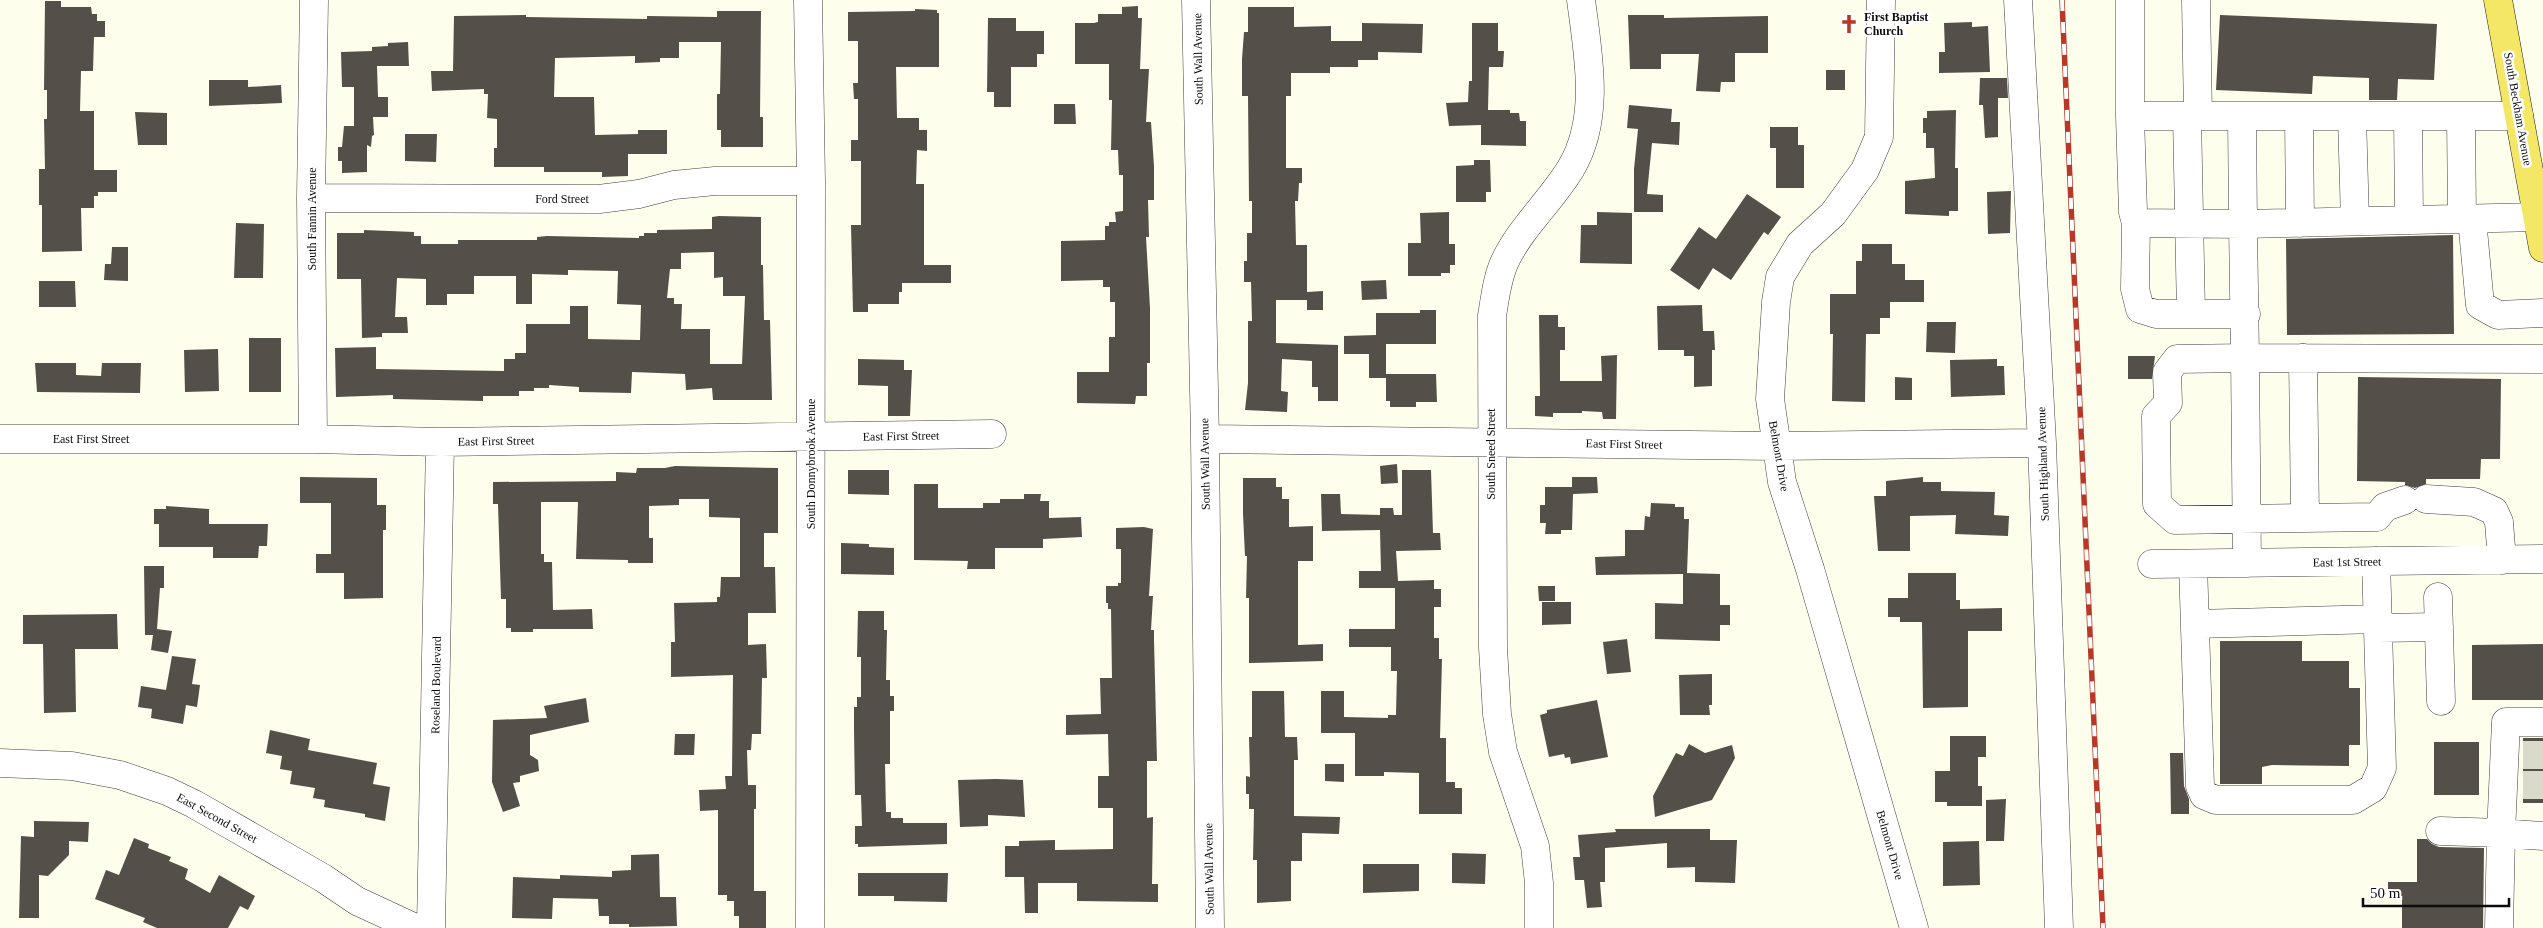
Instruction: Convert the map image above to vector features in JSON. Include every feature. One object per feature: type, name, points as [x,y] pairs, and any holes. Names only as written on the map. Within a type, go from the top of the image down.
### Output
[{"type":"main road","name":"South Beckham Avenue","points":[[2498,0],[2543,248]]},
{"type":"street","name":"South Fannin Avenue","points":[[313,438],[311,198],[314,0]]},
{"type":"street","name":"South Donnybrook Avenue","points":[[808,0],[812,438],[810,928]]},
{"type":"street","name":"South Wall Avenue","points":[[1196,0],[1205,439],[1210,928]]},
{"type":"street","name":"South Sneed Street","points":[[1539,928],[1539,892],[1535,846],[1504,752],[1497,714],[1493,648],[1492,316],[1497,284],[1505,260],[1572,167],[1585,132],[1590,74],[1581,0]]},
{"type":"street","name":"Belmont Drive","points":[[1881,0],[1879,137],[1866,170],[1833,214],[1800,244],[1780,277],[1776,302],[1770,398],[1775,446],[1784,490],[1810,569],[1914,928]]},
{"type":"street","name":"South Highland Avenue","points":[[2018,0],[2042,443],[2059,928]]},
{"type":"street","points":[[2130,0],[2130,116],[2133,212],[2136,222],[2135,289],[2140,309],[2156,314],[2246,314]]},
{"type":"street","points":[[2191,314],[2189,223],[2196,0]]},
{"type":"street","points":[[2130,116],[2519,116]]},
{"type":"street","points":[[2242,116],[2246,314],[2247,563]]},
{"type":"street","points":[[2299,116],[2300,222]]},
{"type":"street","points":[[2352,116],[2354,221]]},
{"type":"street","points":[[2408,116],[2409,220]]},
{"type":"street","points":[[2461,116],[2467,219],[2480,305],[2498,315],[2543,313]]},
{"type":"street","name":"Ford Street","points":[[311,198],[599,200],[639,194],[674,185],[811,181]]},
{"type":"street","points":[[2136,222],[2243,224],[2538,217]]},
{"type":"street","points":[[2502,560],[2499,522],[2494,511],[2474,502],[2415,499],[2385,507],[2378,517],[2175,520],[2156,504],[2156,416],[2168,403],[2167,372],[2177,358],[2543,359]]},
{"type":"street","points":[[2304,358],[2305,517]]},
{"type":"street","name":"East First Street","points":[[0,439],[313,438],[440,442],[992,434]]},
{"type":"street","name":"East First Street","points":[[1205,439],[1775,446],[2042,443]]},
{"type":"street","name":"Roseland Boulevard","points":[[431,928],[440,442]]},
{"type":"street","name":"East 1st Street","points":[[2152,564],[2543,559]]},
{"type":"street","points":[[2193,564],[2200,786],[2204,795],[2216,800],[2353,800],[2373,788],[2382,768],[2376,561]]},
{"type":"street","points":[[2438,597],[2441,701]]},
{"type":"street","points":[[2195,624],[2378,623],[2439,628]]},
{"type":"street","points":[[2499,928],[2501,833],[2513,785],[2513,756],[2506,722],[2543,722]]},
{"type":"street","name":"East Second Street","points":[[0,763],[72,766],[120,776],[167,791],[194,804],[323,878],[357,901],[415,928]]},
{"type":"street","points":[[2440,831],[2543,836]]},
{"type":"building","points":[[45,1],[61,1],[61,7],[91,7],[92,14],[97,14],[97,21],[105,21],[105,37],[94,37],[93,71],[81,71],[80,111],[94,111],[94,170],[117,170],[117,192],[98,192],[98,196],[94,196],[94,208],[81,208],[82,251],[42,252],[42,205],[39,205],[39,169],[45,169],[44,119],[47,119],[47,90],[44,90]]},
{"type":"building","points":[[1138,6],[1138,18],[1142,18],[1140,69],[1149,69],[1146,122],[1151,122],[1154,166],[1154,200],[1148,200],[1149,237],[1146,237],[1150,308],[1150,363],[1147,363],[1147,396],[1136,396],[1135,404],[1077,403],[1077,372],[1109,372],[1109,337],[1115,337],[1115,302],[1110,302],[1110,287],[1103,287],[1103,280],[1061,281],[1061,241],[1105,240],[1105,226],[1109,226],[1109,222],[1116,222],[1115,212],[1123,211],[1123,175],[1119,175],[1118,150],[1111,150],[1112,100],[1109,100],[1109,64],[1075,64],[1075,23],[1098,22],[1098,14],[1122,14],[1122,7]]},
{"type":"building","points":[[1248,7],[1294,7],[1294,27],[1331,26],[1331,41],[1362,41],[1362,23],[1423,24],[1422,53],[1378,52],[1378,60],[1358,60],[1358,67],[1330,67],[1330,73],[1291,73],[1291,96],[1286,96],[1286,168],[1302,168],[1302,183],[1299,183],[1298,201],[1295,201],[1296,245],[1307,245],[1307,292],[1323,291],[1323,310],[1307,310],[1307,300],[1276,300],[1276,343],[1338,345],[1338,401],[1318,401],[1318,387],[1312,387],[1312,361],[1282,359],[1281,391],[1288,392],[1287,412],[1245,410],[1248,383],[1248,321],[1252,321],[1251,282],[1244,282],[1244,261],[1247,261],[1247,233],[1252,233],[1252,201],[1249,201],[1248,96],[1242,96],[1242,59],[1244,32],[1248,32]]},
{"type":"building","points":[[915,9],[937,10],[937,13],[939,13],[939,67],[896,67],[897,118],[919,118],[919,130],[927,130],[927,151],[917,150],[916,184],[924,184],[924,265],[951,265],[951,283],[902,283],[902,292],[899,292],[899,304],[868,304],[868,312],[853,312],[851,225],[861,225],[861,161],[851,161],[851,140],[858,140],[858,99],[854,99],[853,83],[858,83],[858,41],[848,41],[848,12],[915,11]]},
{"type":"building","points":[[717,11],[761,11],[760,117],[763,117],[763,147],[721,147],[721,130],[717,130],[717,94],[720,94],[721,42],[679,42],[679,58],[660,58],[660,62],[635,63],[635,56],[555,58],[554,97],[594,97],[595,135],[638,134],[638,130],[667,130],[667,154],[628,154],[628,176],[602,177],[602,172],[544,172],[544,167],[494,167],[494,148],[497,148],[497,119],[487,118],[488,94],[484,94],[484,89],[432,91],[431,71],[453,71],[454,16],[526,15],[526,17],[647,19],[647,16],[717,17]]},
{"type":"building","points":[[1628,15],[1664,15],[1664,18],[1768,16],[1768,53],[1735,53],[1735,82],[1721,82],[1720,92],[1696,91],[1699,54],[1661,54],[1661,69],[1630,69]]},
{"type":"building","points":[[2220,15],[2437,24],[2434,80],[2398,79],[2397,100],[2369,100],[2369,78],[2313,76],[2312,94],[2216,90]]},
{"type":"building","points":[[988,18],[1016,18],[1016,31],[1044,31],[1044,54],[1037,54],[1037,67],[1011,67],[1011,107],[994,107],[994,92],[987,92]]},
{"type":"building","points":[[1972,22],[1972,27],[1988,26],[1990,72],[1939,73],[1939,52],[1945,52],[1944,23]]},
{"type":"building","points":[[1472,23],[1498,23],[1498,51],[1504,51],[1503,67],[1489,67],[1488,110],[1510,110],[1510,113],[1519,113],[1520,121],[1526,121],[1526,146],[1481,145],[1481,125],[1449,126],[1446,103],[1468,102],[1469,81],[1472,81]]},
{"type":"building","points":[[408,42],[409,66],[377,66],[378,97],[388,97],[388,117],[373,117],[374,135],[372,136],[371,147],[367,145],[367,172],[342,173],[342,161],[338,161],[338,147],[342,147],[344,126],[354,126],[354,87],[342,87],[341,52],[372,51],[372,47],[388,46],[388,43]]},
{"type":"building","points":[[1826,70],[1845,70],[1845,90],[1826,90]]},
{"type":"building","points":[[1980,78],[2007,78],[2008,98],[1998,98],[1998,137],[1985,138],[1983,105],[1979,105]]},
{"type":"building","points":[[209,80],[248,80],[248,87],[281,85],[282,103],[209,106]]},
{"type":"building","points":[[1054,104],[1075,104],[1076,124],[1054,124]]},
{"type":"building","points":[[1629,105],[1672,109],[1671,122],[1680,122],[1679,145],[1652,143],[1647,194],[1663,195],[1663,212],[1634,212],[1634,169],[1638,129],[1627,128]]},
{"type":"building","points":[[1956,110],[1955,168],[1958,168],[1958,211],[1949,211],[1949,216],[1905,214],[1905,181],[1935,178],[1934,148],[1926,148],[1923,118],[1927,118],[1927,111]]},
{"type":"building","points":[[135,112],[167,113],[167,145],[138,145]]},
{"type":"building","points":[[1770,127],[1798,127],[1798,145],[1804,145],[1804,188],[1776,188],[1776,148],[1770,148]]},
{"type":"building","points":[[405,134],[437,134],[436,162],[405,161]]},
{"type":"building","points":[[1474,160],[1490,160],[1491,192],[1486,192],[1486,202],[1456,202],[1456,166],[1474,165]]},
{"type":"building","points":[[2011,191],[2010,233],[1988,234],[1987,192]]},
{"type":"building","points":[[1747,194],[1781,217],[1768,235],[1764,232],[1731,280],[1713,268],[1699,290],[1670,270],[1699,227],[1716,239]]},
{"type":"building","points":[[1449,212],[1449,244],[1455,244],[1455,265],[1450,265],[1450,273],[1441,273],[1441,276],[1408,276],[1408,243],[1421,243],[1420,213]]},
{"type":"building","points":[[1597,212],[1632,213],[1632,264],[1580,263],[1581,225],[1597,225]]},
{"type":"building","points":[[712,217],[761,217],[764,320],[770,320],[772,400],[713,400],[712,388],[686,390],[685,374],[632,372],[631,393],[579,392],[579,387],[549,385],[549,388],[534,388],[534,391],[519,391],[519,396],[483,396],[483,401],[393,399],[393,395],[336,397],[335,348],[376,347],[376,369],[504,371],[504,359],[515,359],[515,353],[526,353],[526,324],[570,324],[570,306],[588,306],[588,339],[640,340],[641,305],[617,304],[618,271],[568,270],[568,275],[532,274],[532,304],[516,304],[516,276],[474,276],[474,294],[447,294],[447,305],[426,305],[426,279],[397,278],[395,317],[407,317],[408,333],[382,333],[382,337],[362,338],[361,279],[337,279],[337,233],[364,233],[364,230],[414,232],[414,236],[421,236],[421,244],[458,244],[458,240],[537,240],[537,237],[547,236],[639,238],[639,236],[644,236],[644,233],[657,233],[657,230],[712,229]],"holes":[[[714,252],[714,278],[723,277],[723,296],[745,296],[742,364],[710,364],[710,329],[681,329],[682,304],[674,304],[674,298],[667,298],[670,269],[681,269],[681,253]]]},
{"type":"building","points":[[236,223],[264,224],[263,278],[234,278]]},
{"type":"building","points":[[2453,235],[2454,334],[2287,335],[2286,239]]},
{"type":"building","points":[[1862,244],[1892,244],[1892,264],[1905,264],[1905,280],[1924,280],[1924,302],[1890,302],[1890,318],[1880,318],[1880,334],[1866,334],[1865,402],[1832,401],[1833,334],[1830,334],[1830,294],[1856,294],[1856,261],[1862,261]]},
{"type":"building","points":[[112,247],[128,247],[128,281],[104,280],[105,264],[111,264]]},
{"type":"building","points":[[1386,280],[1387,299],[1362,300],[1361,281]]},
{"type":"building","points":[[39,281],[75,281],[76,307],[39,307]]},
{"type":"building","points":[[1702,305],[1703,331],[1714,331],[1715,350],[1712,350],[1712,386],[1694,387],[1694,356],[1684,356],[1684,350],[1658,350],[1657,306]]},
{"type":"building","points":[[1420,310],[1436,310],[1436,344],[1386,344],[1386,374],[1436,374],[1437,402],[1416,402],[1416,407],[1390,407],[1390,401],[1386,401],[1386,378],[1369,378],[1369,354],[1344,354],[1344,336],[1376,335],[1376,313],[1420,313]]},
{"type":"building","points":[[1539,315],[1558,315],[1558,327],[1565,327],[1565,350],[1560,350],[1560,381],[1602,381],[1601,356],[1617,355],[1616,419],[1603,419],[1602,412],[1582,411],[1582,413],[1553,413],[1553,417],[1535,416],[1535,396],[1540,396]]},
{"type":"building","points":[[1927,322],[1956,322],[1955,353],[1926,352]]},
{"type":"building","points":[[249,338],[281,338],[281,392],[249,392]]},
{"type":"building","points":[[218,349],[219,391],[185,392],[184,350]]},
{"type":"building","points":[[2128,356],[2155,356],[2152,379],[2128,379]]},
{"type":"building","points":[[858,359],[904,360],[904,370],[912,370],[910,416],[888,416],[888,386],[858,385]]},
{"type":"building","points":[[1997,359],[1997,366],[2004,366],[2005,395],[1951,397],[1950,360]]},
{"type":"building","points":[[35,363],[76,363],[76,375],[101,376],[102,363],[141,363],[140,393],[37,392]]},
{"type":"building","points":[[1895,377],[1912,378],[1912,400],[1895,400]]},
{"type":"building","points":[[2358,377],[2501,379],[2500,459],[2481,459],[2480,479],[2426,479],[2426,484],[2415,488],[2405,485],[2405,482],[2357,481]]},
{"type":"building","points":[[1397,464],[1398,483],[1381,484],[1380,466]]},
{"type":"building","points":[[675,466],[778,468],[778,533],[764,533],[764,567],[775,567],[776,613],[748,613],[748,645],[766,644],[767,678],[762,678],[761,734],[752,734],[751,750],[747,750],[748,785],[756,785],[756,809],[754,809],[754,891],[766,891],[766,928],[739,928],[739,916],[734,916],[734,901],[727,901],[727,895],[718,895],[718,810],[700,811],[699,790],[726,789],[725,776],[732,776],[733,675],[671,677],[671,642],[675,642],[674,603],[717,602],[717,597],[720,597],[721,577],[740,577],[740,518],[709,517],[709,499],[679,499],[679,505],[649,506],[649,538],[653,538],[653,563],[628,563],[628,560],[576,559],[578,502],[541,502],[541,554],[544,554],[544,562],[552,562],[553,610],[592,609],[593,629],[533,629],[533,632],[511,632],[511,628],[506,628],[506,599],[501,599],[498,504],[493,504],[493,482],[616,481],[616,472],[636,473],[637,468]]},
{"type":"building","points":[[848,470],[889,470],[889,495],[848,494]]},
{"type":"building","points":[[1402,470],[1431,470],[1433,533],[1440,533],[1441,550],[1396,551],[1398,581],[1434,580],[1434,589],[1441,589],[1441,607],[1434,607],[1434,638],[1439,638],[1439,659],[1442,659],[1440,738],[1446,738],[1446,782],[1455,782],[1455,788],[1462,788],[1462,814],[1419,814],[1419,773],[1384,772],[1384,776],[1355,776],[1355,733],[1321,733],[1321,691],[1344,691],[1344,717],[1388,718],[1388,715],[1396,715],[1397,671],[1391,671],[1391,647],[1349,647],[1349,629],[1395,629],[1395,588],[1359,588],[1359,571],[1381,571],[1380,530],[1322,531],[1321,494],[1340,494],[1341,514],[1380,515],[1380,508],[1393,508],[1394,515],[1402,515]]},
{"type":"building","points":[[300,477],[377,478],[377,505],[386,505],[386,530],[383,530],[383,598],[344,599],[344,573],[316,573],[316,554],[331,554],[331,503],[300,503]]},
{"type":"building","points":[[1572,477],[1597,477],[1598,493],[1573,494],[1572,530],[1561,530],[1561,534],[1545,534],[1546,523],[1540,523],[1540,505],[1545,505],[1545,487],[1572,487]]},
{"type":"building","points":[[1923,477],[1923,482],[1941,482],[1941,491],[1995,492],[1994,515],[2009,516],[2008,536],[1955,534],[1956,515],[1910,516],[1910,551],[1878,551],[1874,496],[1886,496],[1886,481]]},
{"type":"building","points":[[1243,478],[1276,478],[1276,487],[1282,487],[1282,499],[1289,499],[1289,527],[1313,526],[1313,561],[1298,561],[1298,645],[1323,644],[1323,661],[1249,663],[1249,598],[1246,598],[1247,556],[1245,556]]},
{"type":"building","points":[[914,484],[938,484],[938,508],[983,508],[983,503],[1000,503],[1000,499],[1024,499],[1024,494],[1041,494],[1040,501],[1049,501],[1049,518],[1081,517],[1082,537],[1043,539],[1043,548],[995,548],[995,569],[967,569],[968,561],[914,560]]},
{"type":"building","points":[[1651,503],[1675,504],[1675,507],[1684,507],[1684,519],[1689,519],[1687,573],[1720,574],[1720,605],[1730,605],[1730,625],[1720,625],[1720,641],[1655,639],[1655,603],[1683,604],[1683,574],[1596,575],[1595,557],[1625,556],[1625,530],[1644,530],[1645,516],[1650,517]]},
{"type":"building","points":[[166,506],[209,509],[209,524],[268,524],[267,546],[259,546],[258,558],[213,558],[213,547],[159,547],[159,524],[154,524],[154,509],[166,509]]},
{"type":"building","points":[[1144,527],[1153,529],[1149,596],[1153,596],[1151,630],[1154,630],[1157,761],[1147,761],[1147,818],[1153,817],[1152,884],[1158,884],[1158,902],[1077,901],[1077,883],[1038,883],[1038,913],[1025,913],[1024,877],[1005,877],[1005,846],[1019,846],[1019,841],[1055,840],[1055,850],[1113,849],[1113,808],[1098,808],[1098,776],[1109,776],[1108,734],[1066,735],[1066,715],[1101,714],[1100,678],[1112,678],[1111,609],[1108,609],[1108,603],[1106,603],[1106,586],[1118,586],[1118,583],[1121,583],[1121,549],[1116,549],[1116,528]]},
{"type":"building","points":[[841,543],[869,544],[869,547],[894,548],[894,575],[841,574]]},
{"type":"building","points":[[144,566],[164,566],[164,588],[160,588],[157,629],[172,631],[168,653],[151,650],[153,635],[145,635]]},
{"type":"building","points":[[1908,573],[1956,573],[1956,600],[1960,600],[1960,609],[2002,608],[2002,631],[1968,631],[1968,707],[1923,708],[1922,622],[1900,622],[1900,617],[1888,617],[1888,598],[1908,598]]},
{"type":"building","points":[[1538,586],[1555,586],[1555,601],[1539,601]]},
{"type":"building","points":[[1542,602],[1571,602],[1571,624],[1542,625]]},
{"type":"building","points":[[858,611],[884,611],[884,630],[887,630],[886,680],[890,680],[890,696],[894,696],[894,711],[890,711],[890,764],[885,764],[886,812],[891,812],[891,818],[903,818],[903,823],[947,823],[947,844],[858,847],[858,844],[855,844],[855,826],[862,826],[861,795],[855,795],[854,707],[857,707],[857,697],[861,697],[861,657],[857,657]]},
{"type":"building","points":[[117,614],[118,649],[75,649],[76,712],[44,713],[43,644],[23,644],[23,615]]},
{"type":"building","points":[[1627,639],[1631,672],[1607,674],[1603,642]]},
{"type":"building","points":[[2220,641],[2302,641],[2302,661],[2349,661],[2349,688],[2360,688],[2360,745],[2349,745],[2349,766],[2272,765],[2262,767],[2262,784],[2220,784]]},
{"type":"building","points":[[2543,644],[2543,700],[2472,700],[2472,645]]},
{"type":"building","points":[[172,656],[196,659],[192,684],[200,685],[197,707],[186,705],[183,724],[151,718],[152,709],[138,707],[141,686],[166,690]]},
{"type":"building","points":[[1712,674],[1712,705],[1709,705],[1710,715],[1680,715],[1679,675]]},
{"type":"building","points":[[1252,691],[1284,691],[1285,737],[1297,737],[1298,760],[1294,760],[1294,816],[1340,817],[1339,834],[1302,833],[1302,861],[1291,861],[1291,901],[1257,903],[1257,860],[1253,860],[1254,809],[1249,809],[1249,794],[1246,794],[1246,776],[1250,777],[1249,737],[1252,737]]},
{"type":"building","points":[[586,698],[589,722],[530,735],[530,755],[538,760],[539,771],[520,776],[520,782],[513,783],[520,806],[503,812],[492,782],[493,720],[547,718],[544,706]]},
{"type":"building","points":[[1597,700],[1608,757],[1571,764],[1570,757],[1565,758],[1564,754],[1549,757],[1540,715],[1547,713],[1547,710]]},
{"type":"building","points":[[270,730],[310,739],[308,750],[377,763],[373,784],[390,787],[385,821],[365,817],[365,814],[324,807],[325,800],[313,798],[315,788],[290,784],[292,771],[280,769],[282,756],[266,753]]},
{"type":"building","points":[[675,734],[695,734],[694,755],[674,755]]},
{"type":"building","points":[[1950,736],[1986,736],[1986,757],[1978,757],[1978,786],[1982,786],[1982,806],[1947,806],[1947,802],[1935,802],[1935,771],[1950,771]]},
{"type":"building","points":[[2523,738],[2543,738],[2543,803],[2523,803]]},
{"type":"building","points":[[2434,742],[2479,742],[2479,795],[2434,795]]},
{"type":"building","points":[[1689,744],[1705,753],[1732,745],[1735,758],[1712,800],[1655,817],[1653,796],[1676,753],[1683,756]]},
{"type":"building","points":[[2170,753],[2183,753],[2184,786],[2189,799],[2189,814],[2171,814]]},
{"type":"building","points":[[1325,764],[1344,764],[1344,782],[1325,781]]},
{"type":"building","points":[[958,780],[1023,780],[1025,817],[988,815],[988,826],[960,827]]},
{"type":"building","points":[[2006,799],[2004,841],[1986,841],[1986,800]]},
{"type":"building","points":[[34,821],[89,822],[88,842],[69,841],[69,855],[48,876],[39,875],[39,918],[19,918],[21,836],[34,837]]},
{"type":"building","points":[[1615,829],[1710,829],[1710,840],[1737,840],[1735,883],[1695,882],[1695,867],[1667,868],[1667,843],[1605,848],[1605,882],[1600,882],[1602,907],[1587,908],[1584,880],[1575,880],[1573,857],[1580,857],[1578,835],[1616,832]]},
{"type":"building","points":[[134,838],[149,844],[148,848],[171,857],[169,861],[188,869],[185,879],[210,893],[219,875],[255,896],[248,910],[240,906],[228,928],[157,928],[143,922],[145,918],[95,899],[106,870],[119,875]]},
{"type":"building","points":[[2417,839],[2427,839],[2439,847],[2484,848],[2483,928],[2402,928],[2402,898],[2388,898],[2388,882],[2417,882]]},
{"type":"building","points":[[1979,841],[1980,885],[1943,886],[1943,842]]},
{"type":"building","points":[[1452,853],[1486,854],[1485,884],[1452,883]]},
{"type":"building","points":[[659,854],[660,897],[676,897],[677,926],[629,927],[629,924],[609,924],[609,916],[599,916],[598,899],[553,898],[552,919],[512,918],[513,877],[560,879],[560,875],[612,877],[612,871],[631,870],[631,855]]},
{"type":"building","points":[[1363,864],[1419,864],[1419,891],[1363,893]]},
{"type":"building","points":[[858,873],[948,873],[947,902],[894,901],[894,896],[858,896]]},
{"type":"tunnel","points":[[2523,755],[2543,755]]},
{"type":"tunnel","points":[[2523,785],[2543,785]]},
{"type":"railway","points":[[2062,0],[2103,928]]},
{"type":"place","name":"First Baptist Church","points":[[1849,24]]}]
